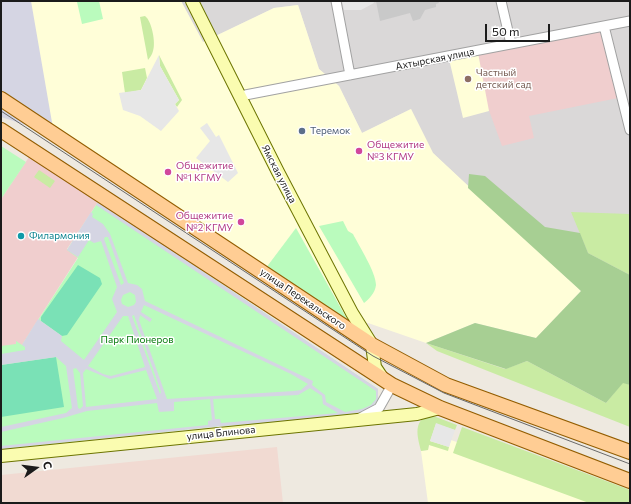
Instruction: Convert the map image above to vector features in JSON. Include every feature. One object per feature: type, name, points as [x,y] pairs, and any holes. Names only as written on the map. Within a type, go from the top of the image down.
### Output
[{"type":"main road","name":"улица Перекальского","points":[[1,99],[372,345],[446,384],[630,452]]},
{"type":"main road","points":[[1,130],[392,385],[440,408],[630,481]]},
{"type":"street","name":"Ямская улица","points":[[192,1],[341,292],[372,345]]},
{"type":"street","points":[[336,1],[350,75]]},
{"type":"street","points":[[501,1],[511,44]]},
{"type":"street","name":"Ахтырская улица","points":[[240,96],[630,21]]},
{"type":"street","points":[[604,26],[630,130]]},
{"type":"street","points":[[357,419],[379,408],[392,385],[384,380],[375,367],[372,345]]},
{"type":"street","name":"улица Блинова","points":[[1,456],[418,414],[440,408]]},
{"type":"shaded area","points":[[1,1],[31,1],[54,134],[1,117]]},
{"type":"shaded area","points":[[11,1],[181,1],[203,42],[274,8],[298,5],[319,69],[339,86],[362,133],[411,109],[433,153],[581,291],[536,338],[475,323],[426,343],[368,323],[348,321],[296,229],[266,268],[1,92]]},
{"type":"shaded area","points":[[181,1],[630,1],[630,275],[588,253],[567,280],[433,153],[411,109],[362,133],[339,86],[319,69],[298,5],[274,8],[203,42]]},
{"type":"shaded area","points":[[342,1],[373,1],[374,3],[361,10],[344,10]]},
{"type":"shaded area","points":[[376,1],[438,1],[439,3],[436,4],[436,7],[425,10],[420,19],[413,21],[410,13],[380,21]]},
{"type":"shaded area","points":[[602,31],[618,98],[529,116],[534,138],[502,146],[487,105],[478,53],[512,49]]},
{"type":"shaded area","name":"Частный детский сад","points":[[478,53],[489,111],[463,118],[449,59]]},
{"type":"shaded area","points":[[159,55],[160,66],[179,100],[175,104],[179,111],[161,131],[140,116],[123,110],[119,93],[141,90]]},
{"type":"shaded area","points":[[207,123],[216,137],[219,135],[238,173],[228,182],[196,158],[210,141],[200,128]]},
{"type":"shaded area","points":[[29,157],[98,202],[67,249],[78,257],[22,345],[1,354],[1,199]]},
{"type":"shaded area","points":[[98,202],[101,203],[378,389],[378,399],[373,406],[363,412],[295,421],[221,426],[1,449],[1,446],[208,425],[208,421],[212,420],[210,399],[174,402],[174,411],[159,412],[157,403],[87,411],[1,432],[1,427],[66,413],[72,408],[66,366],[56,357],[1,365],[1,354],[25,350],[25,347],[22,345],[38,319],[62,336],[61,341],[84,360],[117,312],[112,299],[117,287],[101,241],[94,243],[89,240],[78,257],[67,250],[91,212],[93,214],[92,217],[103,224],[110,234],[128,283],[137,285],[142,289],[145,301],[313,381],[312,385],[325,395],[326,402],[345,412],[362,409],[371,405],[376,399],[376,391],[96,205]],"holes":[[[105,237],[108,237],[124,283],[121,285],[104,239]],[[130,292],[135,295],[136,302],[134,305],[128,307],[122,304],[121,300],[123,295]],[[144,305],[291,374],[308,384],[301,390],[294,391],[167,399],[139,320],[140,315],[150,322],[152,319],[141,312]],[[134,315],[161,392],[160,394],[132,316]],[[123,316],[128,316],[145,367],[111,376],[103,374],[88,366]],[[76,368],[80,373],[83,406],[80,409],[78,408],[73,369]],[[86,369],[110,379],[146,370],[157,399],[86,407],[83,373]],[[310,388],[322,396],[323,404],[338,413],[221,423],[220,419],[215,419],[213,399],[298,395]]]},
{"type":"shaded area","points":[[436,423],[455,430],[449,447],[430,441]]},
{"type":"shaded area","points":[[451,440],[628,503],[428,503],[421,451],[428,450],[430,441],[449,447]]},
{"type":"shaded area","points":[[277,447],[283,503],[1,503],[1,475]]},
{"type":"green space","points":[[99,1],[103,19],[82,24],[77,2]]},
{"type":"green space","points":[[145,16],[150,22],[154,43],[153,52],[148,60],[140,17]]},
{"type":"green space","points":[[159,55],[182,100],[177,107],[175,104],[179,100],[160,66]]},
{"type":"green space","points":[[145,68],[147,78],[141,90],[125,93],[122,72]]},
{"type":"green space","points":[[1,146],[26,162],[1,199]]},
{"type":"green space","points":[[39,170],[55,181],[50,188],[34,177]]},
{"type":"green space","points":[[469,174],[485,176],[545,227],[580,233],[588,253],[630,275],[630,385],[623,383],[606,403],[527,361],[506,369],[426,343],[475,323],[536,338],[581,291],[468,188]]},
{"type":"green space","name":"Парк Пионеров","points":[[98,202],[378,389],[378,399],[373,406],[345,415],[295,421],[221,426],[1,449],[1,346],[16,344],[16,341],[22,345],[78,258],[67,250]]},
{"type":"green space","points":[[571,212],[630,214],[630,275],[588,253]]},
{"type":"green space","points":[[343,221],[348,231],[353,234],[363,252],[375,280],[376,285],[374,291],[370,298],[364,303],[319,226]]},
{"type":"green space","points":[[296,228],[348,321],[266,268]]},
{"type":"green space","points":[[78,265],[100,278],[102,284],[67,335],[62,336],[41,321],[41,317]]},
{"type":"green space","points":[[426,343],[505,369],[527,361],[606,403],[623,382],[630,385],[630,427],[437,351]]},
{"type":"green space","points":[[56,357],[64,407],[1,417],[1,365]]},
{"type":"green space","points":[[426,416],[436,417],[457,425],[455,430],[436,424],[430,441],[449,447],[448,451],[429,445],[428,450],[421,451],[418,427],[419,423]]},
{"type":"green space","points":[[462,427],[630,490],[630,503],[589,503],[453,453]]},
{"type":"tram line","points":[[1,111],[373,356],[444,393],[630,464]]},
{"type":"place","name":"Частный детский сад","points":[[468,79]]},
{"type":"place","name":"Теремок","points":[[302,131]]},
{"type":"place","name":"Общежитие №3 КГМУ","points":[[359,151]]},
{"type":"place","name":"Общежитие №1 КГМУ","points":[[168,172]]},
{"type":"place","name":"Общежитие №2 КГМУ","points":[[241,222]]},
{"type":"place","name":"Филармония","points":[[21,236]]}]
